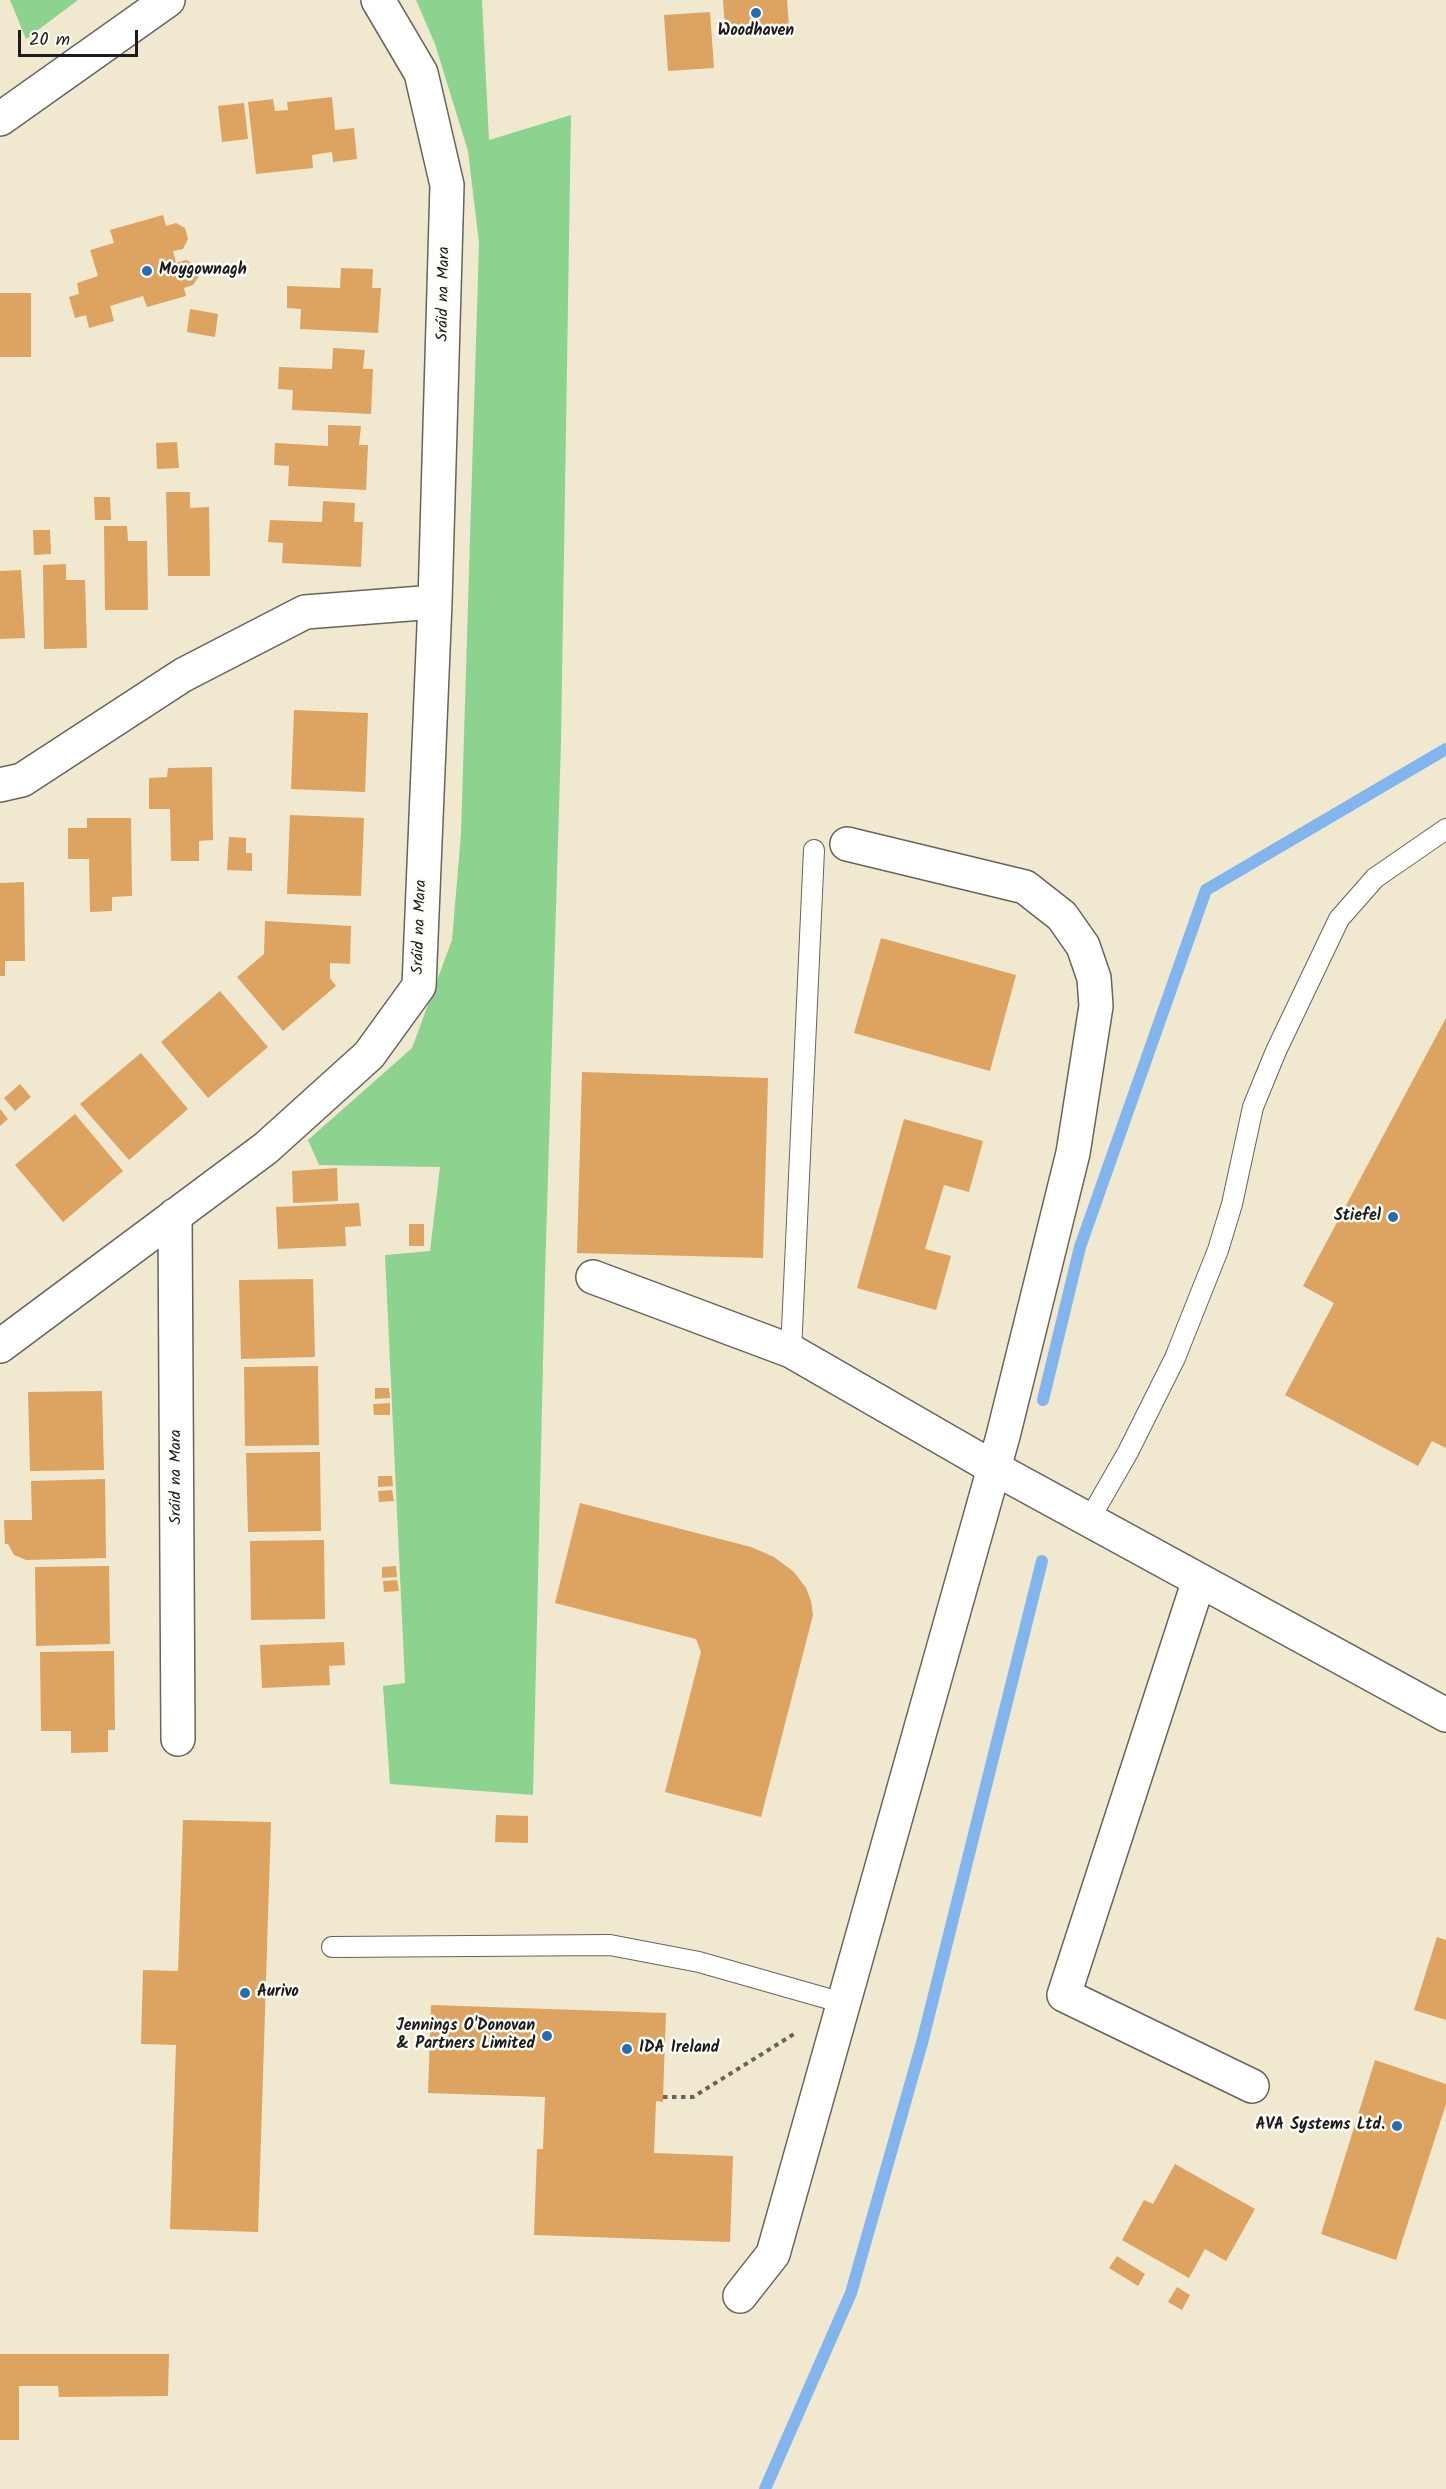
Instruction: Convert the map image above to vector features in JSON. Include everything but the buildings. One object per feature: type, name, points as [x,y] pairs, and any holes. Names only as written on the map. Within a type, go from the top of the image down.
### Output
[{"type":"street","points":[[0,119],[168,0]]},
{"type":"street","name":"Sráid na Mara","points":[[0,1346],[266,1148],[369,1055],[419,987],[435,602],[447,185],[421,73],[378,0]]},
{"type":"street","points":[[0,785],[22,780],[183,675],[305,612],[435,602]]},
{"type":"street","points":[[740,2296],[773,2254],[994,1468],[1073,1153],[1096,1006],[1095,978],[1083,946],[1062,916],[1025,887],[847,844]]},
{"type":"street","name":"Sráid na Mara","points":[[175,1215],[178,1739]]},
{"type":"street","points":[[593,1277],[791,1351],[994,1468],[1446,1715]]},
{"type":"street","points":[[1199,1580],[1064,1995],[1252,2086]]},
{"type":"lane","points":[[1089,1520],[1128,1452],[1175,1358],[1218,1250],[1229,1216],[1253,1107],[1276,1051],[1339,919],[1375,878],[1446,829]]},
{"type":"lane","points":[[791,1351],[814,850]]},
{"type":"lane","points":[[332,1947],[610,1946],[699,1962],[843,2003]]},
{"type":"path","points":[[663,2097],[693,2097],[843,2003]]},
{"type":"green space","points":[[10,0],[78,0],[26,39]]},
{"type":"green space","points":[[416,0],[482,0],[489,140],[571,115],[561,741],[533,1795],[390,1784],[383,1686],[405,1683],[385,1255],[430,1251],[440,1167],[319,1165],[308,1140],[412,1048],[452,940],[461,834],[479,243],[468,151],[435,44]]},
{"type":"waterway","points":[[1043,1400],[1080,1247],[1206,890],[1446,749]]},
{"type":"waterway","points":[[765,2489],[851,2293],[922,2043],[1042,1561]]},
{"type":"place","name":"Woodhaven","points":[[756,13]]},
{"type":"place","name":"Moygownagh","points":[[147,271]]},
{"type":"place","name":"Stiefel","points":[[1393,1217]]},
{"type":"place","name":"Aurivo","points":[[245,1993]]},
{"type":"place","name":"Jennings O'Donovan & Partners Limited","points":[[547,2036]]},
{"type":"place","name":"IDA Ireland","points":[[627,2049]]},
{"type":"place","name":"AVA Systems Ltd.","points":[[1397,2126]]}]
